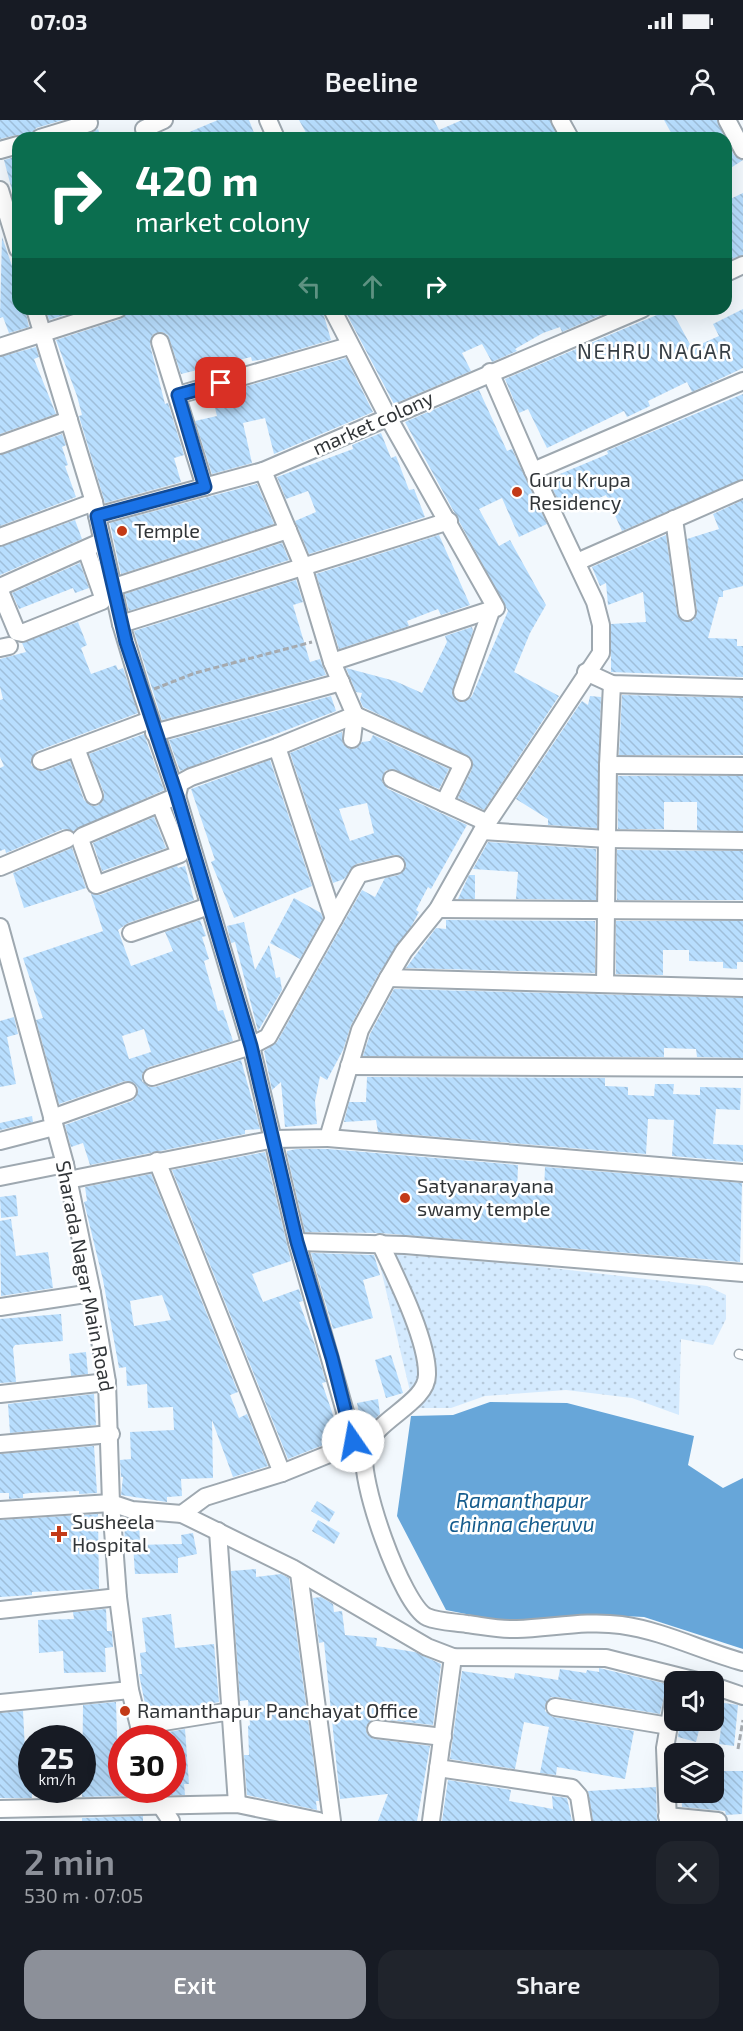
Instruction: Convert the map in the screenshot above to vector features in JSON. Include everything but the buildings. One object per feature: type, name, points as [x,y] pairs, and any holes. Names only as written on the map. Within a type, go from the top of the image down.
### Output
[{"type":"street","points":[[145,132],[144,129],[164,120]]},
{"type":"street","points":[[727,120],[743,150]]},
{"type":"street","points":[[60,132],[89,123]]},
{"type":"street","points":[[0,190],[12,229]]},
{"type":"street","points":[[37,315],[95,509],[121,624],[152,726],[177,796],[251,1046],[297,1242],[353,1440],[350,1446],[317,1460],[205,1497],[182,1514]]},
{"type":"street","points":[[0,347],[98,315]]},
{"type":"street","points":[[332,662],[496,608],[449,521],[388,417],[335,315]]},
{"type":"street","name":"market colony","points":[[0,537],[95,509],[205,487],[263,471],[628,315]]},
{"type":"street","points":[[160,342],[205,487]]},
{"type":"street","points":[[178,395],[349,346]]},
{"type":"street","points":[[490,372],[533,471],[595,602],[601,624],[599,678],[608,765],[605,984]]},
{"type":"street","points":[[533,471],[743,381]]},
{"type":"street","points":[[0,445],[69,420]]},
{"type":"street","points":[[263,471],[303,566],[332,662],[355,716],[352,739]]},
{"type":"street","points":[[577,562],[743,489]]},
{"type":"street","points":[[674,519],[687,612]]},
{"type":"street","points":[[121,624],[449,521]]},
{"type":"street","points":[[114,587],[288,530]]},
{"type":"street","points":[[86,549],[103,597],[102,601],[22,633],[17,632],[0,589],[86,549],[103,542]]},
{"type":"street","points":[[462,692],[491,611]]},
{"type":"street","points":[[599,678],[743,688]]},
{"type":"street","points":[[328,1138],[360,1030],[388,978],[404,951],[438,909],[485,827],[599,678]]},
{"type":"street","points":[[41,761],[76,748],[152,726],[341,682]]},
{"type":"street","points":[[160,804],[180,854],[96,885],[80,840],[86,835],[177,796],[182,782],[355,716],[463,764],[444,803]]},
{"type":"street","points":[[277,747],[334,919]]},
{"type":"street","points":[[76,748],[94,796]]},
{"type":"street","points":[[608,765],[743,766]]},
{"type":"street","points":[[392,779],[444,803],[485,827],[607,838],[743,841]]},
{"type":"street","points":[[0,867],[67,839]]},
{"type":"street","points":[[153,1077],[251,1046],[268,1037],[359,874],[396,866]]},
{"type":"street","points":[[131,933],[209,906]]},
{"type":"street","points":[[438,909],[743,911]]},
{"type":"street","name":"Sharada Nagar Main Road","points":[[0,927],[7,974],[53,1122],[92,1293],[107,1382],[111,1434],[111,1503],[118,1596],[130,1690],[139,1725]]},
{"type":"street","points":[[388,978],[743,988]]},
{"type":"street","points":[[349,1066],[743,1068]]},
{"type":"street","points":[[0,1141],[128,1091]]},
{"type":"street","points":[[0,1177],[157,1161],[274,1139],[328,1138],[743,1173]]},
{"type":"street","points":[[157,1161],[282,1473]]},
{"type":"street","points":[[297,1242],[380,1243],[743,1273]]},
{"type":"street","points":[[380,1243],[422,1344],[428,1375],[422,1389],[401,1410],[390,1416],[370,1441],[365,1451],[364,1465],[369,1494],[389,1552],[417,1608],[426,1616],[440,1621],[514,1630],[620,1624],[667,1636],[743,1662]]},
{"type":"street","points":[[0,1307],[92,1293]]},
{"type":"street","points":[[0,1394],[107,1382]]},
{"type":"street","points":[[0,1444],[111,1434]]},
{"type":"street","points":[[0,1510],[111,1503],[132,1510],[182,1514],[299,1573],[427,1647],[453,1657],[606,1658],[664,1674]]},
{"type":"street","points":[[218,1531],[237,1804]]},
{"type":"street","points":[[299,1573],[332,1821]]},
{"type":"street","points":[[0,1610],[118,1596]]},
{"type":"street","points":[[431,1821],[453,1657]]},
{"type":"street","points":[[724,1689],[743,1696]]},
{"type":"street","points":[[0,1703],[130,1690]]},
{"type":"street","points":[[555,1707],[664,1725]]},
{"type":"street","points":[[172,1725],[231,1712]]},
{"type":"street","points":[[376,1729],[443,1737]]},
{"type":"street","points":[[438,1768],[572,1788],[579,1796],[583,1821]]},
{"type":"street","points":[[186,1799],[237,1804],[319,1821]]},
{"type":"street","points":[[0,1809],[56,1813],[115,1803]]},
{"type":"street","points":[[161,1803],[171,1821]]},
{"type":"street","points":[[667,1803],[668,1819],[718,1821]]},
{"type":"path","points":[[142,694],[195,673],[325,639]]},
{"type":"path","points":[[738,1749],[743,1720]]},
{"type":"shaded area","points":[[377,1253],[517,1264],[707,1286],[726,1295],[726,1319],[713,1345],[681,1339],[679,1415],[632,1398],[566,1390],[485,1396],[451,1408],[414,1408]]},
{"type":"water","name":"Ramanthapur chinna cheruvu","points":[[490,1402],[567,1403],[694,1436],[688,1465],[723,1488],[743,1478],[743,1649],[644,1617],[602,1615],[516,1624],[446,1610],[397,1516],[411,1416],[453,1415]]},
{"type":"place","name":"Guru Krupa Residency","points":[[517,492]]},
{"type":"place","name":"Temple","points":[[122,531]]},
{"type":"place","name":"Satyanarayana swamy temple","points":[[405,1198]]},
{"type":"place","name":"Susheela Hospital","points":[[59,1534]]},
{"type":"place","name":"Ramanthapur Panchayat Office","points":[[125,1711]]},
{"type":"district","name":"NEHRU NAGAR","points":[[655,352]]},
{"type":"route","points":[[221,383],[178,395],[205,487],[97,516],[126,642],[177,796],[251,1046],[297,1242],[332,1358],[353,1441]]}]
